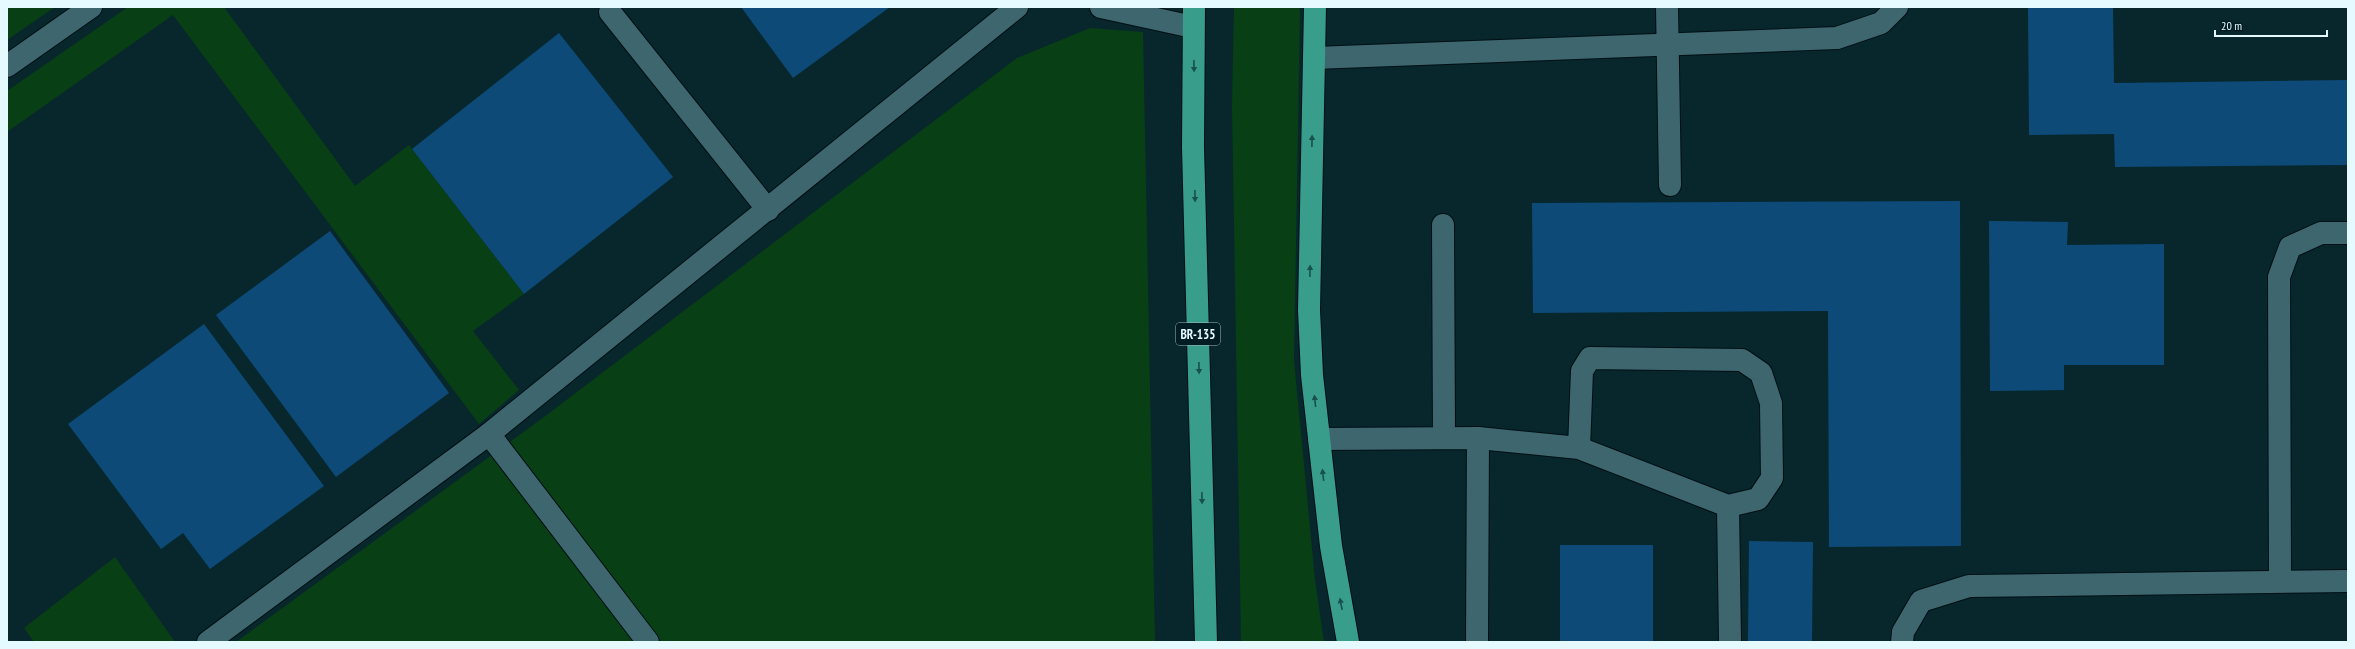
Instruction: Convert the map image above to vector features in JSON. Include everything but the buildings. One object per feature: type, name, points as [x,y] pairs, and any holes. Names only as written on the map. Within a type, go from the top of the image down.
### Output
[{"type":"highway","points":[[1315,7],[1309,310],[1319,439],[1331,546],[1348,642]]},
{"type":"highway","name":"BR-135","points":[[1193,17],[1194,155],[1206,642]]},
{"type":"lane","points":[[7,66],[91,7]]},
{"type":"lane","points":[[208,642],[489,434],[768,210],[1017,7]]},
{"type":"lane","points":[[1101,7],[1193,17]]},
{"type":"lane","points":[[1667,7],[1670,185]]},
{"type":"lane","points":[[1314,58],[1837,38],[1881,23],[1897,7]]},
{"type":"lane","points":[[610,12],[768,210]]},
{"type":"lane","points":[[1443,225],[1444,437]]},
{"type":"lane","points":[[2280,581],[2279,277],[2290,247],[2321,233],[2348,233]]},
{"type":"lane","points":[[1319,439],[1444,437],[1478,438],[1579,448],[1728,506],[1758,498],[1772,478],[1771,403],[1761,373],[1742,360],[1590,358],[1582,371],[1579,448]]},
{"type":"lane","points":[[489,434],[648,642]]},
{"type":"lane","points":[[1477,642],[1478,438]]},
{"type":"lane","points":[[1728,506],[1730,642]]},
{"type":"lane","points":[[1902,642],[1903,632],[1921,601],[1970,586],[2348,581]]},
{"type":"green space","points":[[7,7],[55,7],[7,40]]},
{"type":"green space","points":[[128,7],[224,7],[355,186],[409,145],[524,294],[473,331],[519,390],[479,424],[173,15],[7,132],[7,91]]},
{"type":"green space","points":[[1234,7],[1300,7],[1294,360],[1315,580],[1324,642],[1241,642],[1232,106]]},
{"type":"green space","points":[[1090,28],[1143,32],[1155,642],[236,642],[544,417],[1017,58]]},
{"type":"green space","points":[[115,557],[175,642],[34,642],[24,628]]}]
